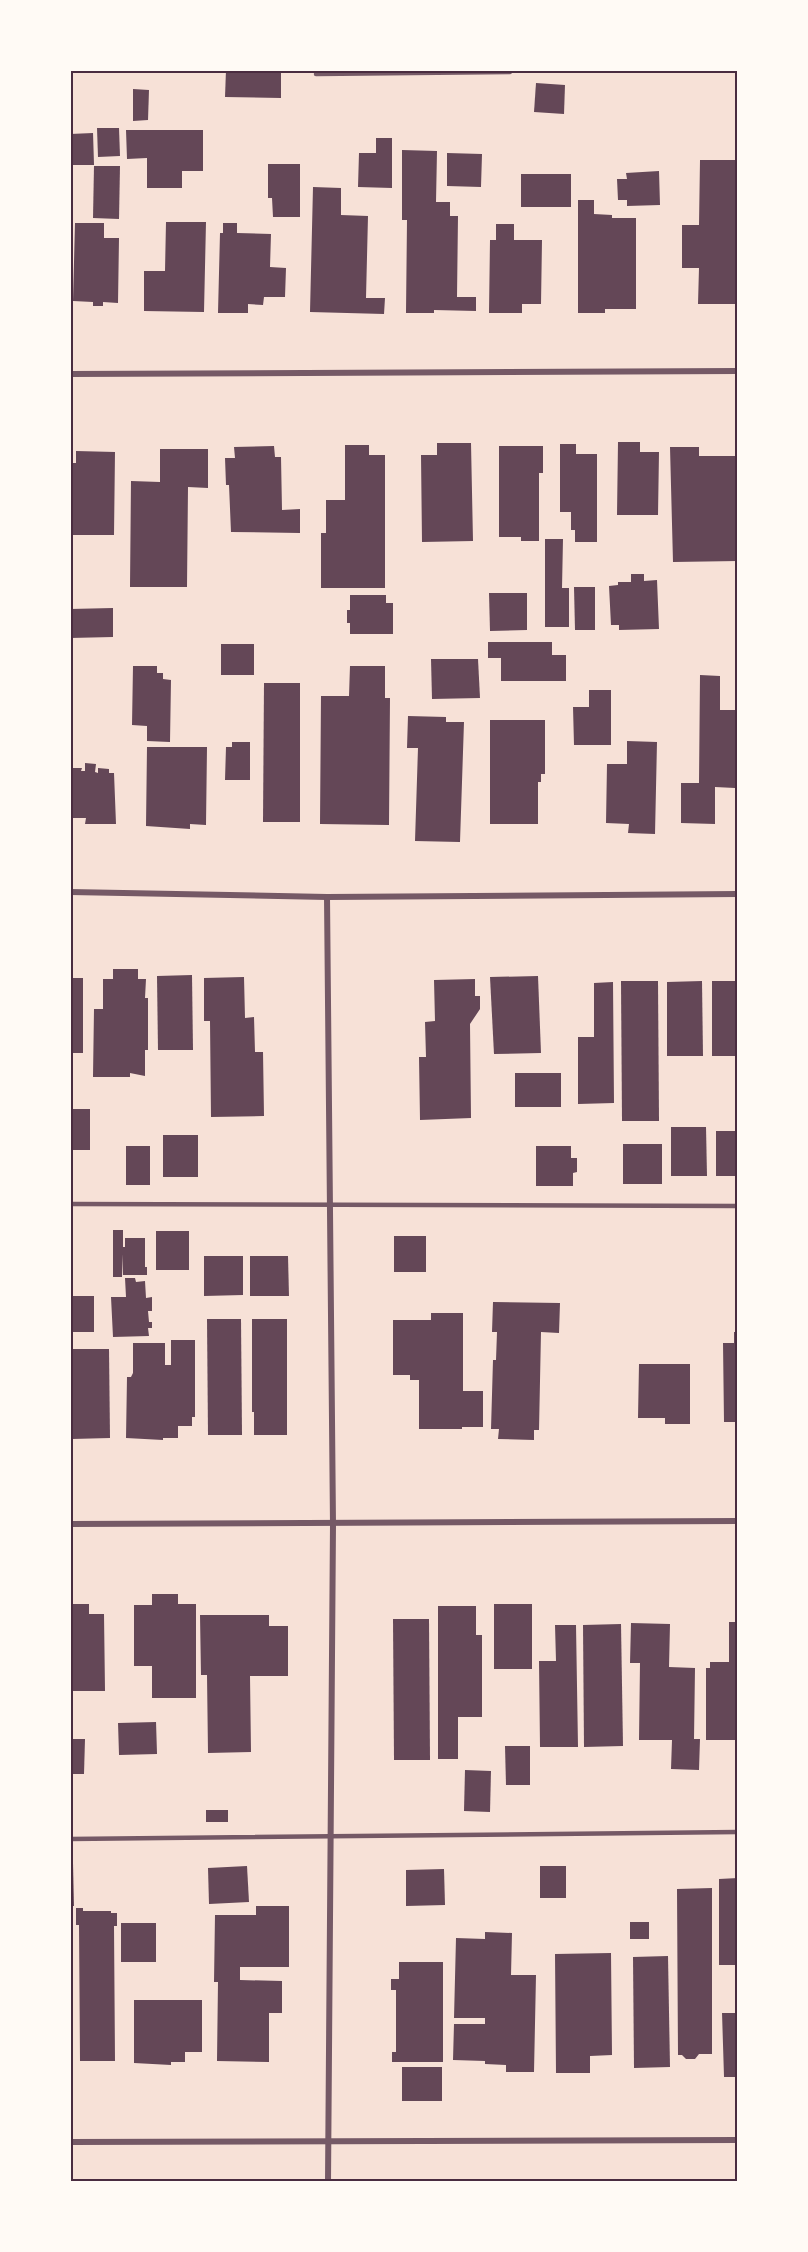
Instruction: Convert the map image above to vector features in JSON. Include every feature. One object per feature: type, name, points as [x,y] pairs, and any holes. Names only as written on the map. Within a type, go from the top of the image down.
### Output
[{"type":"street","points":[[70,374],[738,371]]},
{"type":"street","points":[[70,892],[327,897],[738,894]]},
{"type":"street","points":[[327,897],[333,1524],[328,2181]]},
{"type":"street","points":[[70,1524],[738,1521]]},
{"type":"street","points":[[70,2142],[738,2140]]},
{"type":"lane","points":[[316,74],[510,72],[512,70]]},
{"type":"lane","points":[[70,1204],[738,1206]]},
{"type":"lane","points":[[70,1839],[738,1832]]},
{"type":"building","points":[[226,70],[281,70],[281,98],[225,97]]},
{"type":"building","points":[[536,83],[565,85],[564,114],[534,112]]},
{"type":"building","points":[[133,89],[149,90],[148,120],[133,121]]},
{"type":"building","points":[[97,128],[119,128],[120,156],[98,157]]},
{"type":"building","points":[[126,130],[203,130],[203,171],[182,171],[182,188],[147,188],[147,158],[127,159]]},
{"type":"building","points":[[93,133],[94,165],[70,165],[70,134]]},
{"type":"building","points":[[376,138],[392,138],[392,188],[358,187],[359,153],[376,153]]},
{"type":"building","points":[[402,150],[437,151],[436,202],[450,202],[450,216],[458,216],[457,297],[476,297],[476,311],[434,310],[434,313],[406,313],[407,220],[402,220]]},
{"type":"building","points":[[447,153],[482,154],[481,187],[447,186]]},
{"type":"building","points":[[700,160],[738,160],[738,304],[698,304],[699,268],[682,268],[682,225],[699,225]]},
{"type":"building","points":[[268,164],[300,164],[300,217],[273,217],[272,198],[268,198]]},
{"type":"building","points":[[94,166],[120,166],[119,219],[93,218]]},
{"type":"building","points":[[659,171],[660,205],[627,206],[627,200],[618,200],[617,179],[627,179],[626,173]]},
{"type":"building","points":[[521,174],[571,174],[571,207],[521,207]]},
{"type":"building","points":[[313,187],[341,188],[341,215],[368,216],[366,298],[385,298],[384,314],[310,312]]},
{"type":"building","points":[[578,200],[594,200],[594,214],[612,215],[612,218],[636,218],[636,309],[605,309],[605,313],[578,313]]},
{"type":"building","points":[[166,222],[206,222],[204,312],[144,311],[144,271],[165,271]]},
{"type":"building","points":[[75,223],[104,223],[104,238],[119,238],[118,303],[103,302],[103,306],[93,306],[93,302],[73,301]]},
{"type":"building","points":[[223,223],[237,223],[237,233],[271,234],[270,267],[286,268],[285,297],[264,297],[263,305],[248,304],[248,313],[218,313],[220,233],[223,233]]},
{"type":"building","points":[[496,224],[514,224],[514,240],[542,240],[541,304],[522,304],[522,313],[489,313],[490,240],[496,240]]},
{"type":"building","points":[[618,442],[640,442],[640,452],[659,452],[658,515],[617,515]]},
{"type":"building","points":[[437,443],[471,443],[473,541],[422,542],[421,455],[437,455]]},
{"type":"building","points":[[560,444],[576,444],[576,454],[597,454],[597,542],[575,542],[575,530],[571,530],[571,512],[560,512]]},
{"type":"building","points":[[345,445],[369,445],[369,455],[385,455],[385,588],[321,588],[321,533],[326,533],[326,500],[345,500]]},
{"type":"building","points":[[274,446],[275,457],[281,457],[282,510],[300,509],[300,533],[231,532],[229,485],[226,485],[225,458],[235,458],[234,447]]},
{"type":"building","points":[[499,446],[543,446],[543,473],[539,473],[539,541],[521,541],[521,537],[499,537]]},
{"type":"building","points":[[670,447],[699,447],[699,456],[738,456],[738,561],[673,562]]},
{"type":"building","points":[[160,449],[208,449],[208,488],[188,487],[187,587],[130,587],[131,481],[160,482]]},
{"type":"building","points":[[76,451],[115,452],[114,535],[70,535],[70,463],[76,463]]},
{"type":"building","points":[[545,539],[563,539],[562,588],[569,588],[569,627],[545,627]]},
{"type":"building","points":[[631,574],[644,574],[644,581],[657,580],[659,629],[619,630],[619,625],[611,625],[609,586],[618,585],[618,582],[631,582]]},
{"type":"building","points":[[574,587],[595,587],[595,630],[575,630]]},
{"type":"building","points":[[489,593],[527,593],[527,630],[490,631]]},
{"type":"building","points":[[350,595],[386,595],[386,603],[393,603],[393,634],[350,634],[347,610],[350,610]]},
{"type":"building","points":[[113,608],[113,637],[70,638],[70,609]]},
{"type":"building","points":[[488,642],[552,642],[552,655],[566,655],[566,681],[501,681],[501,658],[488,658]]},
{"type":"building","points":[[221,644],[254,644],[254,675],[221,675]]},
{"type":"building","points":[[431,659],[478,659],[480,698],[432,699]]},
{"type":"building","points":[[133,666],[157,666],[157,673],[163,673],[163,679],[171,680],[170,742],[147,741],[147,726],[132,725]]},
{"type":"building","points":[[350,666],[385,666],[385,698],[390,698],[389,825],[320,824],[321,696],[349,696]]},
{"type":"building","points":[[700,675],[720,676],[720,710],[736,710],[735,788],[715,787],[715,824],[681,823],[681,783],[699,783]]},
{"type":"building","points":[[264,683],[300,683],[300,822],[263,822]]},
{"type":"building","points":[[589,690],[611,690],[611,745],[574,745],[573,707],[589,707]]},
{"type":"building","points":[[408,716],[446,717],[446,722],[464,722],[460,842],[415,841],[418,748],[407,748]]},
{"type":"building","points":[[490,720],[545,720],[545,774],[541,774],[541,782],[538,782],[538,824],[490,824]]},
{"type":"building","points":[[627,741],[657,742],[655,834],[628,833],[629,824],[606,823],[607,764],[627,764]]},
{"type":"building","points":[[232,742],[250,742],[250,780],[225,780],[226,747],[232,747]]},
{"type":"building","points":[[147,747],[207,747],[206,825],[190,824],[190,829],[146,826]]},
{"type":"building","points":[[85,763],[96,764],[95,772],[98,773],[98,768],[109,769],[109,773],[114,773],[116,824],[85,824],[86,818],[70,818],[70,772],[72,768],[82,768],[81,771],[85,771]]},
{"type":"building","points":[[113,969],[138,969],[138,979],[146,979],[148,1050],[145,1050],[145,1076],[130,1073],[130,1077],[93,1077],[94,1009],[103,1009],[103,979],[113,979]]},
{"type":"building","points":[[192,975],[193,1050],[158,1050],[157,976]]},
{"type":"building","points":[[538,976],[541,1053],[494,1054],[490,977]]},
{"type":"building","points":[[244,977],[245,1018],[254,1017],[255,1052],[263,1052],[264,1116],[211,1117],[210,1021],[204,1021],[204,978]]},
{"type":"building","points":[[70,978],[83,978],[83,1053],[70,1053]]},
{"type":"building","points":[[475,979],[475,996],[480,996],[480,1009],[470,1024],[471,1118],[420,1120],[419,1057],[426,1057],[425,1022],[435,1021],[434,980]]},
{"type":"building","points":[[621,981],[658,981],[659,1121],[622,1121]]},
{"type":"building","points":[[702,981],[703,1056],[667,1056],[667,982]]},
{"type":"building","points":[[712,981],[738,981],[738,1056],[712,1056]]},
{"type":"building","points":[[613,982],[614,1103],[578,1104],[578,1037],[594,1037],[594,983]]},
{"type":"building","points":[[515,1073],[561,1073],[561,1107],[515,1107]]},
{"type":"building","points":[[70,1109],[90,1109],[90,1150],[70,1150]]},
{"type":"building","points":[[671,1127],[706,1127],[707,1176],[671,1176]]},
{"type":"building","points":[[716,1131],[738,1131],[738,1176],[716,1176]]},
{"type":"building","points":[[163,1135],[198,1135],[198,1177],[163,1177]]},
{"type":"building","points":[[623,1144],[662,1144],[662,1184],[623,1184]]},
{"type":"building","points":[[126,1146],[150,1146],[150,1185],[126,1185]]},
{"type":"building","points":[[536,1146],[571,1146],[571,1158],[577,1158],[577,1172],[573,1173],[573,1186],[536,1186]]},
{"type":"building","points":[[113,1230],[123,1230],[123,1247],[125,1247],[125,1238],[145,1238],[147,1275],[123,1275],[123,1254],[122,1277],[113,1277]]},
{"type":"building","points":[[156,1231],[189,1231],[189,1270],[156,1270]]},
{"type":"building","points":[[394,1236],[426,1236],[426,1272],[394,1272]]},
{"type":"building","points":[[204,1256],[243,1256],[243,1295],[204,1296]]},
{"type":"building","points":[[250,1256],[288,1256],[289,1296],[250,1296]]},
{"type":"building","points":[[125,1278],[135,1278],[136,1282],[145,1281],[146,1298],[152,1297],[152,1311],[148,1311],[149,1322],[152,1322],[152,1328],[148,1328],[149,1336],[113,1337],[111,1297],[126,1297]]},
{"type":"building","points":[[71,1296],[94,1296],[94,1332],[71,1332]]},
{"type":"building","points":[[493,1302],[560,1303],[559,1333],[541,1332],[539,1430],[534,1430],[534,1440],[498,1439],[499,1429],[491,1429],[493,1360],[496,1360],[497,1332],[492,1332]]},
{"type":"building","points":[[431,1313],[463,1313],[463,1391],[483,1391],[483,1427],[419,1429],[419,1380],[410,1380],[410,1375],[393,1375],[393,1320],[431,1320]]},
{"type":"building","points":[[207,1319],[241,1319],[242,1435],[208,1435]]},
{"type":"building","points":[[252,1319],[287,1319],[287,1435],[254,1435]]},
{"type":"building","points":[[734,1332],[738,1332],[738,1422],[724,1422],[723,1343],[734,1343]]},
{"type":"building","points":[[171,1340],[195,1340],[195,1417],[192,1417],[192,1426],[178,1426],[178,1438],[163,1438],[163,1440],[126,1438],[127,1377],[131,1377],[133,1373],[133,1343],[165,1343],[165,1365],[171,1365]]},
{"type":"building","points":[[72,1349],[109,1349],[110,1438],[72,1439]]},
{"type":"building","points":[[639,1364],[690,1364],[690,1424],[665,1424],[665,1418],[638,1418]]},
{"type":"building","points":[[152,1594],[178,1594],[178,1604],[196,1604],[196,1698],[152,1698],[152,1666],[134,1666],[134,1605],[152,1605]]},
{"type":"building","points":[[70,1604],[89,1604],[89,1614],[104,1614],[105,1691],[70,1691]]},
{"type":"building","points":[[494,1604],[532,1604],[532,1669],[494,1669]]},
{"type":"building","points":[[438,1606],[476,1606],[476,1635],[482,1635],[482,1717],[458,1717],[458,1759],[438,1759]]},
{"type":"building","points":[[200,1615],[269,1615],[269,1626],[288,1626],[288,1676],[250,1676],[251,1752],[208,1753],[207,1675],[201,1675]]},
{"type":"building","points":[[393,1619],[429,1619],[430,1760],[394,1760]]},
{"type":"building","points":[[729,1622],[738,1622],[738,1740],[706,1740],[706,1668],[710,1668],[710,1662],[729,1662]]},
{"type":"building","points":[[631,1623],[670,1624],[669,1667],[695,1668],[694,1739],[700,1739],[699,1770],[671,1769],[672,1740],[639,1740],[640,1663],[630,1663]]},
{"type":"building","points":[[621,1624],[623,1746],[584,1747],[583,1625]]},
{"type":"building","points":[[555,1625],[576,1625],[578,1747],[540,1747],[539,1661],[556,1661]]},
{"type":"building","points":[[156,1722],[157,1754],[119,1755],[118,1723]]},
{"type":"building","points":[[70,1739],[85,1739],[84,1774],[70,1774]]},
{"type":"building","points":[[505,1746],[530,1746],[530,1785],[506,1785]]},
{"type":"building","points":[[465,1770],[491,1771],[490,1812],[464,1811]]},
{"type":"building","points":[[206,1810],[228,1810],[228,1822],[206,1822]]},
{"type":"building","points":[[70,1863],[73,1863],[74,1906],[70,1906]]},
{"type":"building","points":[[247,1866],[249,1902],[209,1904],[208,1868]]},
{"type":"building","points":[[540,1866],[566,1866],[566,1898],[540,1898]]},
{"type":"building","points":[[444,1869],[445,1905],[406,1906],[406,1870]]},
{"type":"building","points":[[738,1878],[738,1965],[719,1965],[719,1879]]},
{"type":"building","points":[[712,1888],[712,2054],[699,2054],[695,2059],[686,2059],[678,2055],[677,1889]]},
{"type":"building","points":[[256,1906],[289,1906],[289,1967],[240,1967],[240,1980],[282,1981],[282,2013],[269,2013],[269,2062],[217,2061],[218,1982],[214,1982],[215,1915],[256,1915]]},
{"type":"building","points":[[76,1908],[83,1908],[83,1911],[117,1913],[117,1926],[114,1926],[115,2061],[80,2061],[79,1925],[76,1925]]},
{"type":"building","points":[[630,1922],[649,1922],[649,1939],[630,1939]]},
{"type":"building","points":[[121,1923],[156,1923],[156,1962],[121,1962]]},
{"type":"building","points":[[485,1932],[512,1933],[511,1975],[536,1975],[534,2072],[506,2072],[506,2065],[485,2064],[485,2061],[453,2060],[454,2024],[485,2024],[485,2018],[454,2018],[456,1938],[485,1939]]},
{"type":"building","points":[[611,1953],[612,2055],[590,2056],[590,2073],[556,2073],[555,1954]]},
{"type":"building","points":[[668,1956],[670,2067],[634,2068],[633,1957]]},
{"type":"building","points":[[399,1962],[443,1962],[443,2062],[392,2062],[392,2052],[396,2052],[396,1990],[391,1990],[391,1979],[399,1979]]},
{"type":"building","points":[[134,2000],[202,2000],[202,2052],[185,2052],[185,2062],[171,2062],[171,2065],[134,2063]]},
{"type":"building","points":[[722,2013],[738,2013],[738,2077],[724,2077]]},
{"type":"building","points":[[402,2067],[442,2067],[442,2101],[402,2101]]}]
